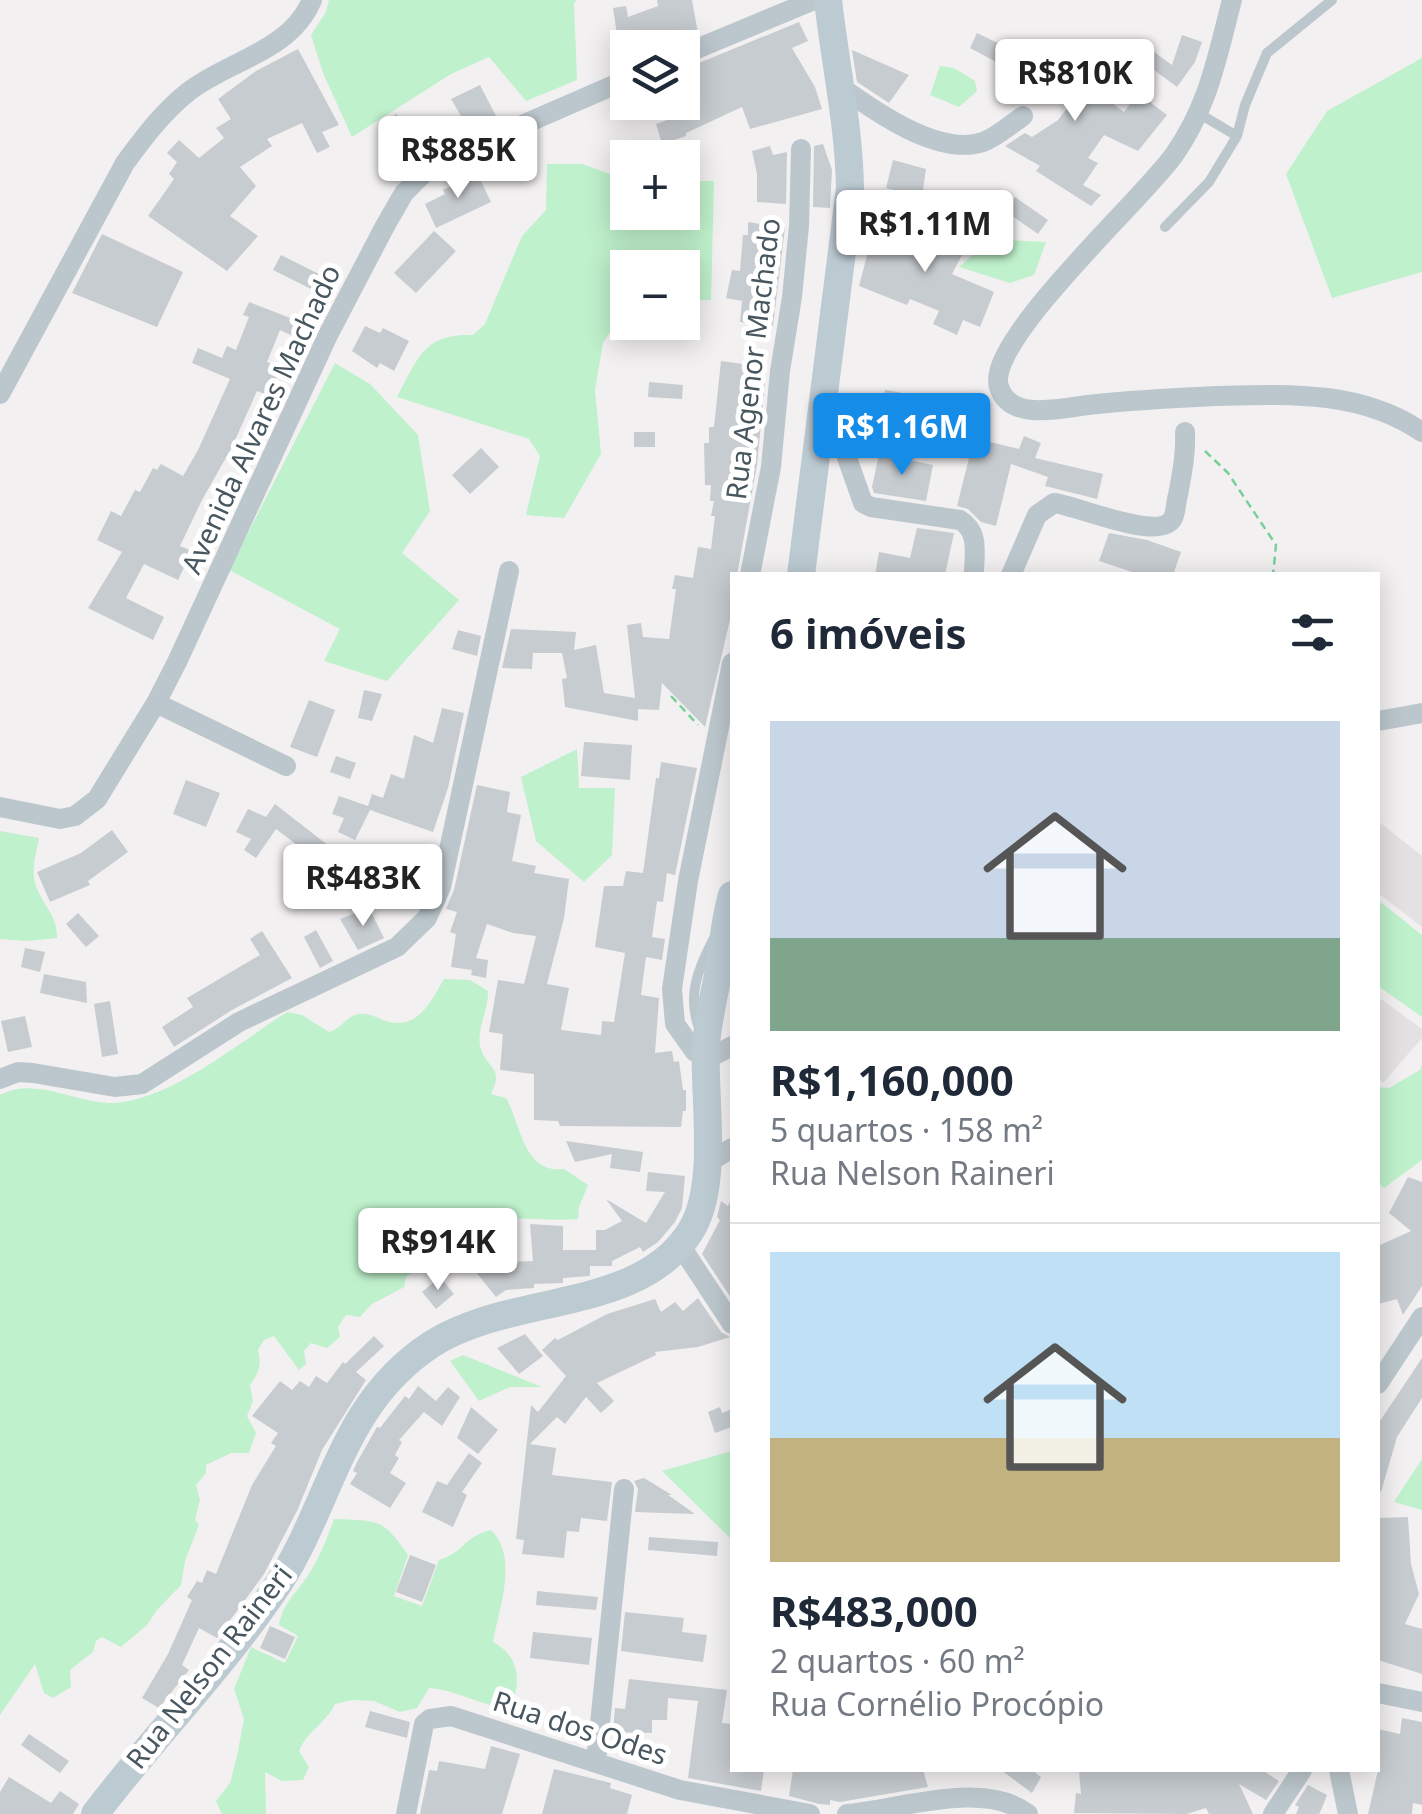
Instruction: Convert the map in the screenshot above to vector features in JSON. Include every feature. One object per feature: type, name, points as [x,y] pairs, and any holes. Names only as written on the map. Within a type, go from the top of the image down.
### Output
[{"type":"main road","points":[[801,572],[850,188],[849,137],[828,0]]},
{"type":"main road","name":"Rua Nelson Raineri","points":[[94,1814],[279,1582],[360,1414],[388,1381],[432,1344],[456,1332],[496,1316],[628,1284],[680,1245],[699,1213],[730,901]]},
{"type":"street","points":[[0,394],[125,163],[149,130],[190,91],[288,34],[306,14],[312,0]]},
{"type":"street","points":[[700,46],[782,6],[814,0]]},
{"type":"street","points":[[1232,0],[1215,73],[1174,156],[1015,334],[998,371],[999,387],[1008,402],[1025,409],[1044,410],[1150,398],[1334,398],[1407,421],[1422,432]]},
{"type":"street","points":[[838,85],[867,106],[944,143],[964,146],[984,142],[1022,116]]},
{"type":"street","name":"Avenida Alvares Machado","points":[[0,806],[60,818],[75,816],[97,799],[156,703],[328,335],[404,193],[425,172],[451,156],[610,87]]},
{"type":"street","name":"Rua Agenor Machado","points":[[751,572],[771,467],[794,280],[801,149]]},
{"type":"street","points":[[824,392],[862,503],[960,520],[969,525],[975,538],[974,572]]},
{"type":"street","points":[[1012,572],[1037,515],[1054,503],[1147,529],[1162,528],[1172,520],[1186,453],[1185,432]]},
{"type":"street","points":[[0,1079],[18,1072],[33,1072],[94,1085],[136,1086],[239,1022],[388,952],[417,930],[434,908],[441,887],[509,570]]},
{"type":"street","points":[[715,1050],[695,1052],[675,1024],[672,989],[688,881],[730,673]]},
{"type":"street","points":[[156,703],[286,766]]},
{"type":"street","points":[[1380,722],[1422,713]]},
{"type":"street","points":[[706,1164],[730,1149]]},
{"type":"street","points":[[680,1245],[730,1321]]},
{"type":"street","points":[[1380,1381],[1422,1317]]},
{"type":"street","points":[[596,1762],[624,1489]]},
{"type":"street","points":[[1380,1693],[1422,1702]]},
{"type":"street","name":"Rua dos Odes","points":[[406,1814],[424,1724],[430,1719],[450,1716],[680,1790],[810,1814]]},
{"type":"street","points":[[1273,1814],[1301,1772]]},
{"type":"street","points":[[1339,1772],[1348,1814]]},
{"type":"street","points":[[847,1814],[982,1798],[1021,1808],[1028,1814]]},
{"type":"lane","points":[[1166,227],[1209,182],[1237,136],[1245,105],[1267,53],[1332,0]]},
{"type":"lane","points":[[1198,114],[1237,136]]},
{"type":"path","points":[[1185,432],[1228,473],[1276,545],[1274,572]]},
{"type":"path","points":[[671,696],[716,745]]},
{"type":"shaded area","points":[[1380,823],[1422,856],[1422,927],[1380,895]]},
{"type":"shaded area","points":[[1380,998],[1422,1029],[1422,1038],[1383,1083]]},
{"type":"green space","points":[[329,0],[577,0],[577,80],[526,101],[489,57],[451,74],[352,137],[323,73],[311,35]]},
{"type":"green space","points":[[1422,58],[1422,272],[1332,298],[1286,174],[1327,111]]},
{"type":"green space","points":[[940,66],[954,68],[975,81],[977,91],[959,107],[930,95]]},
{"type":"green space","points":[[547,164],[582,164],[610,174],[610,230],[700,230],[700,181],[714,181],[711,300],[700,300],[700,250],[610,250],[610,332],[603,343],[595,390],[601,454],[564,518],[526,515],[540,456],[529,439],[397,397],[417,360],[433,343],[457,335],[473,335],[485,324],[522,236],[546,210]]},
{"type":"green space","points":[[990,239],[1046,242],[1034,275],[1010,283],[959,267]]},
{"type":"green space","points":[[335,363],[370,384],[418,435],[430,511],[402,553],[459,600],[387,681],[324,661],[340,629],[229,570]]},
{"type":"green space","points":[[577,749],[579,788],[615,788],[612,855],[584,882],[536,841],[521,777]]},
{"type":"green space","points":[[0,831],[39,838],[34,878],[54,921],[57,938],[0,939]]},
{"type":"green space","points":[[1380,902],[1422,935],[1422,1017],[1380,987]]},
{"type":"green space","points":[[444,979],[470,980],[488,991],[480,1042],[495,1073],[491,1094],[506,1098],[525,1145],[540,1164],[564,1169],[588,1185],[578,1219],[491,1221],[483,1231],[485,1252],[461,1264],[445,1259],[443,1248],[424,1233],[417,1238],[426,1245],[423,1264],[406,1277],[404,1287],[372,1304],[360,1317],[346,1315],[338,1327],[340,1337],[327,1348],[311,1343],[304,1351],[306,1364],[299,1370],[274,1336],[264,1340],[258,1350],[259,1369],[250,1385],[253,1401],[247,1416],[256,1433],[249,1453],[231,1453],[206,1465],[206,1473],[196,1485],[200,1500],[195,1520],[199,1525],[185,1561],[181,1585],[147,1625],[121,1647],[102,1637],[96,1641],[93,1652],[70,1670],[71,1687],[53,1698],[44,1693],[35,1664],[0,1715],[0,1095],[30,1088],[107,1103],[144,1097],[208,1065],[287,1012],[302,1015],[329,1032],[359,1014],[407,1022],[422,1012]]},
{"type":"green space","points":[[1422,1065],[1422,1160],[1384,1188],[1380,1185],[1380,1087],[1389,1088]]},
{"type":"green space","points":[[463,1355],[542,1387],[510,1387],[479,1401],[450,1361]]},
{"type":"green space","points":[[730,1452],[730,1538],[662,1471]]},
{"type":"green space","points":[[1422,1459],[1422,1510],[1394,1502]]},
{"type":"green space","points":[[334,1519],[370,1521],[385,1527],[408,1555],[394,1596],[422,1606],[439,1560],[491,1530],[504,1554],[506,1569],[493,1642],[514,1663],[517,1680],[510,1709],[429,1688],[417,1708],[400,1712],[374,1701],[335,1704],[299,1751],[309,1767],[303,1780],[282,1781],[265,1772],[266,1814],[222,1814],[216,1801],[230,1783],[244,1719],[234,1689],[251,1647],[285,1663],[298,1636],[279,1625],[281,1618],[315,1563]]},
{"type":"building","points":[[657,0],[692,0],[697,30],[616,30],[613,8],[626,6],[628,17],[658,6]]},
{"type":"building","points":[[799,22],[808,41],[792,48],[815,87],[822,109],[750,129],[742,107],[686,136],[661,140],[656,124],[700,120],[700,63]]},
{"type":"building","points":[[977,33],[1042,71],[1050,58],[1124,112],[1138,93],[1167,115],[1138,151],[1104,135],[1088,158],[1098,163],[1083,185],[1101,195],[1091,206],[1036,171],[1040,166],[1005,146],[1025,133],[1032,137],[1058,120],[1075,98],[1041,72],[1034,82],[970,48]]},
{"type":"building","points":[[1182,35],[1202,42],[1195,62],[1177,87],[1134,55],[1143,44],[1172,65]]},
{"type":"building","points":[[298,49],[339,125],[322,132],[330,147],[317,153],[302,123],[267,139],[272,146],[240,167],[256,186],[230,216],[258,236],[227,271],[148,216],[174,179],[169,174],[177,162],[167,153],[179,140],[199,158],[224,138],[216,128],[231,119],[218,99],[256,71]]},
{"type":"building","points":[[852,50],[909,75],[889,103],[857,82]]},
{"type":"building","points":[[480,85],[496,116],[468,128],[451,99]]},
{"type":"building","points":[[396,114],[427,149],[417,158],[386,123]]},
{"type":"building","points":[[823,144],[832,170],[830,208],[813,207],[814,146]]},
{"type":"building","points":[[770,146],[773,155],[787,152],[786,204],[757,202],[752,151]]},
{"type":"building","points":[[893,160],[926,169],[922,197],[886,188]]},
{"type":"building","points":[[477,173],[491,202],[436,228],[425,204]]},
{"type":"building","points":[[1015,197],[1048,220],[1038,234],[1005,211]]},
{"type":"building","points":[[951,219],[975,231],[952,274],[994,292],[980,327],[963,320],[957,335],[933,324],[939,311],[910,299],[907,305],[859,286],[869,248],[862,245],[869,223],[935,250]]},
{"type":"building","points":[[748,222],[785,228],[773,326],[740,322],[742,301],[726,298],[732,270],[740,271]]},
{"type":"building","points":[[434,231],[456,251],[416,293],[394,273]]},
{"type":"building","points":[[102,234],[183,272],[157,327],[72,293]]},
{"type":"building","points":[[281,255],[331,280],[323,295],[273,270]]},
{"type":"building","points":[[249,302],[306,324],[299,339],[280,330],[267,362],[282,368],[267,395],[257,391],[202,500],[180,546],[192,551],[178,580],[144,564],[126,598],[164,617],[153,640],[88,608],[122,552],[97,540],[111,511],[121,516],[153,468],[157,470],[161,464],[183,476],[230,379],[192,363],[198,348],[222,358],[227,346],[236,350],[249,317],[243,315]]},
{"type":"building","points":[[365,326],[380,333],[383,328],[409,341],[394,371],[380,363],[377,368],[352,351]]},
{"type":"building","points":[[721,361],[757,366],[755,381],[765,382],[757,465],[738,572],[730,572],[730,620],[705,727],[662,683],[659,710],[638,709],[638,721],[565,707],[562,679],[567,678],[562,653],[533,653],[532,669],[502,668],[511,629],[576,632],[574,650],[596,645],[604,693],[635,698],[627,625],[641,623],[643,637],[669,639],[675,575],[693,578],[698,547],[711,549],[715,516],[711,516],[711,485],[705,485],[704,443],[709,443],[709,427],[714,427]]},
{"type":"building","points":[[649,382],[683,385],[682,399],[648,397]]},
{"type":"building","points":[[885,390],[926,397],[921,428],[880,421]]},
{"type":"building","points":[[634,432],[655,432],[655,447],[634,447]]},
{"type":"building","points":[[1024,436],[1041,443],[1035,458],[1103,474],[1097,499],[1045,486],[1048,477],[1011,464],[996,526],[981,522],[968,509],[957,506],[969,458],[936,452],[939,438],[973,445],[974,438],[1019,449]]},
{"type":"building","points":[[481,448],[499,467],[470,494],[452,475]]},
{"type":"building","points":[[879,454],[933,465],[926,501],[874,493]]},
{"type":"building","points":[[917,528],[954,533],[946,572],[876,572],[879,552],[910,558]]},
{"type":"building","points":[[1109,533],[1181,552],[1174,572],[1132,572],[1099,561]]},
{"type":"building","points":[[458,630],[481,636],[477,656],[452,649]]},
{"type":"building","points":[[364,690],[382,694],[372,721],[358,718]]},
{"type":"building","points":[[309,700],[335,710],[317,757],[290,747]]},
{"type":"building","points":[[442,708],[464,713],[448,788],[433,832],[370,810],[355,840],[338,832],[344,818],[332,814],[339,796],[368,806],[372,794],[383,798],[391,774],[404,779],[414,735],[433,743]]},
{"type":"building","points":[[584,742],[632,745],[630,780],[581,776]]},
{"type":"building","points":[[336,756],[356,763],[350,779],[330,772]]},
{"type":"building","points":[[661,762],[697,768],[675,875],[667,873],[663,902],[657,901],[652,937],[665,939],[662,960],[646,957],[641,995],[659,998],[655,1053],[672,1051],[674,1062],[679,1061],[686,1090],[681,1127],[560,1126],[558,1121],[534,1120],[534,1074],[500,1070],[503,1034],[489,1032],[498,980],[524,984],[536,936],[487,924],[476,958],[488,960],[486,978],[471,975],[472,970],[451,967],[456,934],[450,932],[457,912],[446,909],[454,890],[477,785],[510,792],[507,812],[521,815],[512,861],[536,866],[534,873],[569,879],[564,918],[547,984],[569,988],[561,1030],[601,1035],[602,1021],[614,1022],[625,953],[595,947],[604,886],[623,886],[626,871],[643,873]]},
{"type":"building","points":[[186,780],[220,793],[206,827],[173,814]]},
{"type":"building","points":[[275,804],[329,846],[308,872],[296,862],[305,851],[276,829],[256,858],[244,850],[251,839],[236,832],[248,809],[266,817]]},
{"type":"building","points":[[112,830],[128,852],[88,881],[90,885],[50,902],[37,872],[81,853]]},
{"type":"building","points":[[369,908],[384,938],[358,950],[340,919]]},
{"type":"building","points":[[78,913],[99,936],[86,947],[66,924]]},
{"type":"building","points":[[316,930],[333,961],[320,968],[304,937]]},
{"type":"building","points":[[262,931],[292,978],[174,1047],[162,1027],[193,1007],[187,998],[260,955],[250,939]]},
{"type":"building","points":[[25,948],[45,952],[40,972],[21,967]]},
{"type":"building","points":[[44,974],[86,982],[87,1003],[40,993]]},
{"type":"building","points":[[110,1001],[118,1054],[102,1057],[94,1004]]},
{"type":"building","points":[[25,1016],[32,1047],[8,1052],[1,1021]]},
{"type":"building","points":[[566,1141],[643,1152],[640,1172],[610,1168],[612,1154],[575,1162]]},
{"type":"building","points":[[648,1172],[685,1176],[682,1208],[675,1222],[643,1252],[640,1247],[612,1261],[612,1266],[590,1266],[590,1276],[506,1290],[496,1297],[471,1266],[481,1257],[486,1263],[533,1261],[530,1224],[563,1226],[563,1250],[596,1250],[596,1230],[622,1221],[606,1199],[646,1223],[665,1192],[646,1191]]},
{"type":"building","points":[[1408,1177],[1422,1182],[1422,1286],[1403,1315],[1397,1299],[1380,1303],[1380,1245],[1411,1231],[1389,1213]]},
{"type":"building","points":[[721,1201],[728,1206],[730,1202],[730,1296],[702,1254],[720,1220],[717,1217]]},
{"type":"building","points":[[440,1277],[454,1294],[436,1309],[422,1292]]},
{"type":"building","points":[[698,1298],[721,1332],[730,1337],[698,1347],[655,1352],[656,1355],[597,1383],[614,1401],[601,1413],[586,1397],[565,1424],[557,1417],[530,1444],[556,1448],[552,1475],[612,1482],[607,1521],[581,1518],[579,1532],[567,1531],[564,1558],[522,1554],[524,1540],[516,1539],[531,1405],[538,1412],[566,1376],[542,1350],[555,1338],[558,1340],[607,1314],[655,1299],[661,1312],[675,1302],[683,1311]]},
{"type":"building","points":[[525,1334],[543,1356],[519,1374],[497,1348]]},
{"type":"building","points":[[374,1336],[384,1346],[356,1372],[366,1380],[322,1450],[297,1511],[264,1574],[217,1638],[199,1628],[182,1665],[189,1670],[159,1708],[142,1698],[168,1654],[192,1600],[187,1597],[197,1581],[202,1583],[207,1570],[216,1574],[252,1485],[276,1446],[271,1443],[278,1433],[252,1416],[280,1381],[292,1390],[300,1381],[309,1387],[316,1376],[327,1383],[343,1362]]},
{"type":"building","points":[[1422,1358],[1422,1398],[1397,1437],[1381,1492],[1380,1421]]},
{"type":"building","points":[[418,1386],[436,1401],[448,1387],[460,1397],[442,1426],[424,1412],[399,1440],[402,1442],[395,1455],[399,1458],[390,1473],[406,1483],[390,1508],[350,1484],[357,1473],[353,1471],[357,1462],[377,1427]]},
{"type":"building","points":[[471,1407],[498,1430],[478,1454],[457,1438]]},
{"type":"building","points":[[720,1407],[722,1413],[730,1410],[730,1428],[715,1433],[708,1412]]},
{"type":"building","points":[[469,1453],[482,1463],[462,1492],[467,1495],[453,1527],[422,1512],[437,1481],[447,1485]]},
{"type":"building","points":[[644,1478],[695,1514],[635,1512],[638,1489],[634,1481]]},
{"type":"building","points":[[1408,1517],[1411,1564],[1419,1594],[1405,1624],[1422,1629],[1422,1674],[1380,1661],[1380,1518]]},
{"type":"building","points":[[649,1537],[718,1542],[717,1556],[648,1550]]},
{"type":"building","points":[[410,1555],[436,1565],[422,1602],[396,1592]]},
{"type":"building","points":[[537,1591],[598,1597],[596,1610],[536,1605]]},
{"type":"building","points":[[625,1612],[684,1618],[682,1632],[707,1635],[703,1662],[621,1651]]},
{"type":"building","points":[[270,1626],[295,1637],[285,1659],[260,1648]]},
{"type":"building","points":[[533,1632],[592,1638],[589,1665],[530,1658]]},
{"type":"building","points":[[629,1679],[727,1690],[722,1723],[730,1724],[730,1772],[764,1772],[761,1791],[688,1778],[698,1701],[668,1698],[667,1720],[652,1720],[652,1733],[613,1732],[615,1708],[625,1709]]},
{"type":"building","points":[[370,1711],[410,1722],[407,1738],[365,1727]]},
{"type":"building","points":[[1402,1718],[1422,1722],[1422,1805],[1413,1803],[1412,1814],[1368,1814],[1380,1772],[1380,1729],[1400,1734]]},
{"type":"building","points":[[29,1734],[69,1761],[60,1773],[21,1745]]},
{"type":"building","points":[[491,1746],[520,1754],[502,1814],[420,1814],[429,1770],[437,1771],[439,1761],[485,1769]]},
{"type":"building","points":[[554,1769],[611,1783],[610,1788],[632,1795],[627,1814],[542,1814]]},
{"type":"building","points":[[793,1772],[924,1772],[928,1787],[840,1802],[830,1800],[830,1805],[789,1796]]},
{"type":"building","points":[[1004,1772],[1035,1772],[1041,1777],[1032,1793]]},
{"type":"building","points":[[1079,1772],[1265,1772],[1279,1781],[1266,1800],[1239,1784],[1253,1814],[1209,1814],[1206,1808],[1187,1814],[1074,1813],[1076,1793],[1081,1794]]},
{"type":"building","points":[[9,1777],[51,1803],[60,1791],[79,1804],[73,1814],[0,1814],[0,1792]]},
{"type":"building","points":[[1308,1785],[1327,1795],[1322,1808],[1319,1814],[1296,1814],[1299,1807],[1295,1805]]}]
